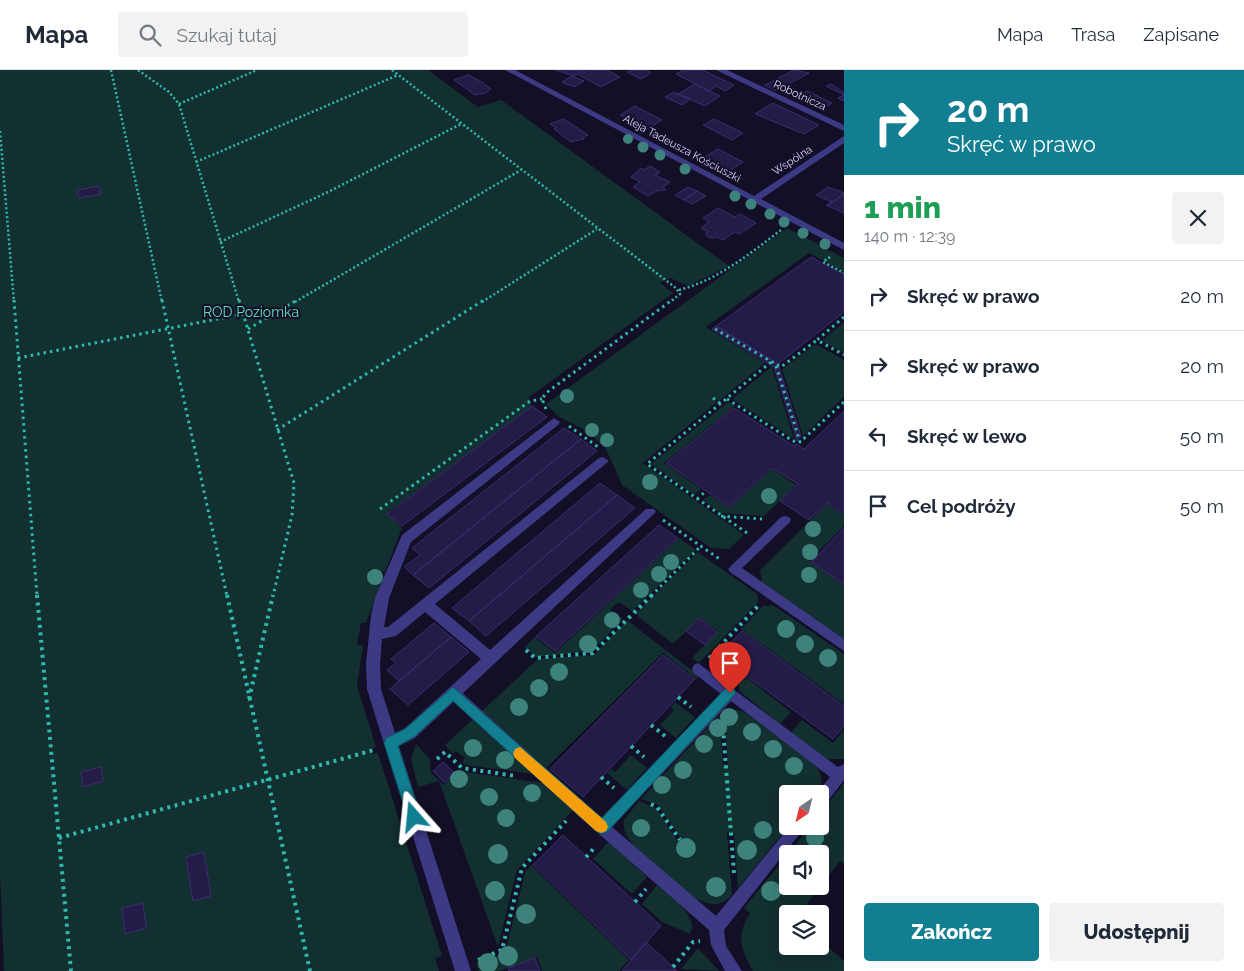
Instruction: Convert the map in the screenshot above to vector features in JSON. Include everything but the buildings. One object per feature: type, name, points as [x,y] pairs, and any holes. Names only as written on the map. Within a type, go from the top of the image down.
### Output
[{"type":"street","name":"Aleja Tadeusza Kościuszki","points":[[509,70],[793,221],[840,250]]},
{"type":"street","name":"Robotnicza","points":[[720,70],[844,128]]},
{"type":"street","name":"Wspólna","points":[[754,200],[844,139]]},
{"type":"street","points":[[462,969],[374,689],[376,634],[382,598],[406,539],[556,420]]},
{"type":"street","points":[[376,634],[391,632],[603,461]]},
{"type":"street","points":[[390,743],[410,733],[650,512]]},
{"type":"street","points":[[426,605],[490,658]]},
{"type":"lane","points":[[785,520],[734,569],[844,646]]},
{"type":"lane","points":[[698,669],[726,698],[842,773],[829,789]]},
{"type":"lane","points":[[453,693],[716,932],[722,954],[734,971]]},
{"type":"lane","points":[[602,827],[726,698]]},
{"type":"lane","points":[[716,932],[737,902],[791,835]]},
{"type":"path","points":[[111,70],[248,700],[310,971]]},
{"type":"path","points":[[138,70],[169,92],[179,104],[220,242],[244,314],[276,430],[294,483],[294,503],[271,610],[248,700]]},
{"type":"path","points":[[179,104],[257,70]]},
{"type":"path","points":[[392,70],[679,290],[689,289],[730,267],[793,221]]},
{"type":"path","points":[[196,162],[398,75]]},
{"type":"path","points":[[220,242],[328,192],[461,124]]},
{"type":"path","points":[[0,131],[40,630],[71,971]]},
{"type":"path","points":[[248,329],[521,170]]},
{"type":"path","points":[[276,430],[597,229]]},
{"type":"path","points":[[840,250],[824,262],[844,273]]},
{"type":"path","points":[[603,461],[603,453],[596,445],[556,420],[544,408],[542,400],[546,393],[678,297],[680,294],[679,290]]},
{"type":"path","points":[[18,358],[244,314]]},
{"type":"path","points":[[715,329],[776,366],[782,367],[844,317]]},
{"type":"path","points":[[817,340],[844,355]]},
{"type":"path","points":[[761,543],[647,464],[771,362]]},
{"type":"path","points":[[776,366],[800,442]]},
{"type":"path","points":[[712,398],[721,404]]},
{"type":"path","points":[[727,399],[793,441],[800,442]]},
{"type":"path","points":[[380,509],[530,401],[542,400]]},
{"type":"path","points":[[800,442],[844,402]]},
{"type":"path","points":[[697,499],[706,491]]},
{"type":"path","points":[[650,512],[734,569]]},
{"type":"path","points":[[720,516],[785,520]]},
{"type":"path","points":[[512,638],[535,658],[593,652],[701,546]]},
{"type":"path","points":[[698,669],[770,594]]},
{"type":"path","points":[[726,698],[737,902]]},
{"type":"path","points":[[59,838],[267,781],[371,751],[390,743]]},
{"type":"path","points":[[437,760],[445,752],[462,768],[549,780]]},
{"type":"path","points":[[634,794],[640,800],[657,807],[680,840]]},
{"type":"path","points":[[462,969],[502,950],[522,868],[579,807]]},
{"type":"path","points":[[673,966],[693,942],[716,932]]},
{"type":"green space","name":"ROD Poziomka","points":[[0,70],[428,70],[478,107],[501,100],[729,266],[688,286],[670,278],[660,283],[673,293],[529,397],[532,406],[387,513],[402,528],[385,572],[369,569],[369,572],[384,576],[366,623],[361,623],[357,645],[363,645],[357,686],[376,747],[370,749],[372,754],[378,753],[442,956],[435,958],[439,971],[4,971],[0,873]]},
{"type":"green space","points":[[787,228],[844,258],[844,272],[809,253],[706,327],[772,367],[794,439],[732,399],[771,367],[765,363],[719,401],[712,399],[717,402],[643,463],[744,535],[729,549],[711,548],[622,485],[606,449],[587,431],[559,417],[546,404]]},
{"type":"green space","points":[[844,322],[844,353],[822,341]]},
{"type":"green space","points":[[816,344],[844,360],[844,397],[803,436],[782,369]]},
{"type":"green space","points":[[728,402],[735,406],[664,463],[701,489],[694,495],[651,464]]},
{"type":"green space","points":[[772,469],[796,485],[764,516],[720,513],[703,500],[710,495],[729,508]]},
{"type":"green space","points":[[827,504],[844,515],[844,526],[809,561],[844,585],[844,639],[762,582],[760,570]]},
{"type":"green space","points":[[679,538],[696,550],[632,611],[619,602],[610,609],[623,619],[592,651],[535,657],[525,647],[535,637],[555,653]]},
{"type":"green space","points":[[698,552],[757,594],[758,602],[699,663],[692,658],[718,631],[700,618],[673,644],[635,614]]},
{"type":"green space","points":[[773,605],[844,654],[844,704],[741,629],[763,606]]},
{"type":"green space","points":[[627,620],[699,676],[697,679],[663,653],[546,768],[482,711],[538,659],[594,655]]},
{"type":"green space","points":[[746,677],[791,712],[780,724],[739,691],[739,685]]},
{"type":"green space","points":[[675,702],[695,717],[676,738],[660,725],[674,710],[671,707]]},
{"type":"green space","points":[[737,710],[746,713],[814,764],[821,775],[821,782],[820,785],[779,785],[779,835],[782,835],[738,888],[734,834],[727,833],[732,895],[723,902],[713,904],[703,902],[682,889],[640,852],[627,836],[624,820],[639,801],[656,808],[678,842],[682,840],[658,805],[641,799],[719,715],[723,764],[728,764],[724,711]]},
{"type":"green space","points":[[473,719],[534,774],[465,765],[462,762],[465,758],[456,751],[453,754],[445,745]]},
{"type":"green space","points":[[802,720],[833,743],[844,729],[844,759],[827,759],[791,733]]},
{"type":"green space","points":[[416,744],[430,759],[431,773],[444,785],[459,771],[543,783],[573,810],[517,870],[498,947],[439,781],[418,787],[411,759]]},
{"type":"green space","points":[[631,755],[647,768],[627,790],[607,773],[612,769],[615,772]]},
{"type":"green space","points":[[844,783],[844,863],[840,861],[829,875],[829,845],[795,845],[803,835],[829,835],[829,802]]},
{"type":"green space","points":[[609,841],[647,877],[632,894],[593,859]]},
{"type":"green space","points":[[531,865],[629,960],[619,971],[542,971],[537,957],[500,971],[479,971],[476,963],[505,953],[525,872]]},
{"type":"green space","points":[[779,865],[779,895],[814,895],[806,905],[779,905],[779,955],[829,955],[829,948],[844,961],[844,971],[753,971],[741,942],[741,935],[750,913],[744,908]]},
{"type":"green space","points":[[657,885],[687,913],[692,927],[690,934],[662,922],[642,904]]},
{"type":"green space","points":[[698,948],[719,971],[681,969]]},
{"type":"slow traffic","points":[[520,754],[601,827]]},
{"type":"route","points":[[414,817],[390,743],[410,733],[453,693],[602,827],[730,693]]}]
